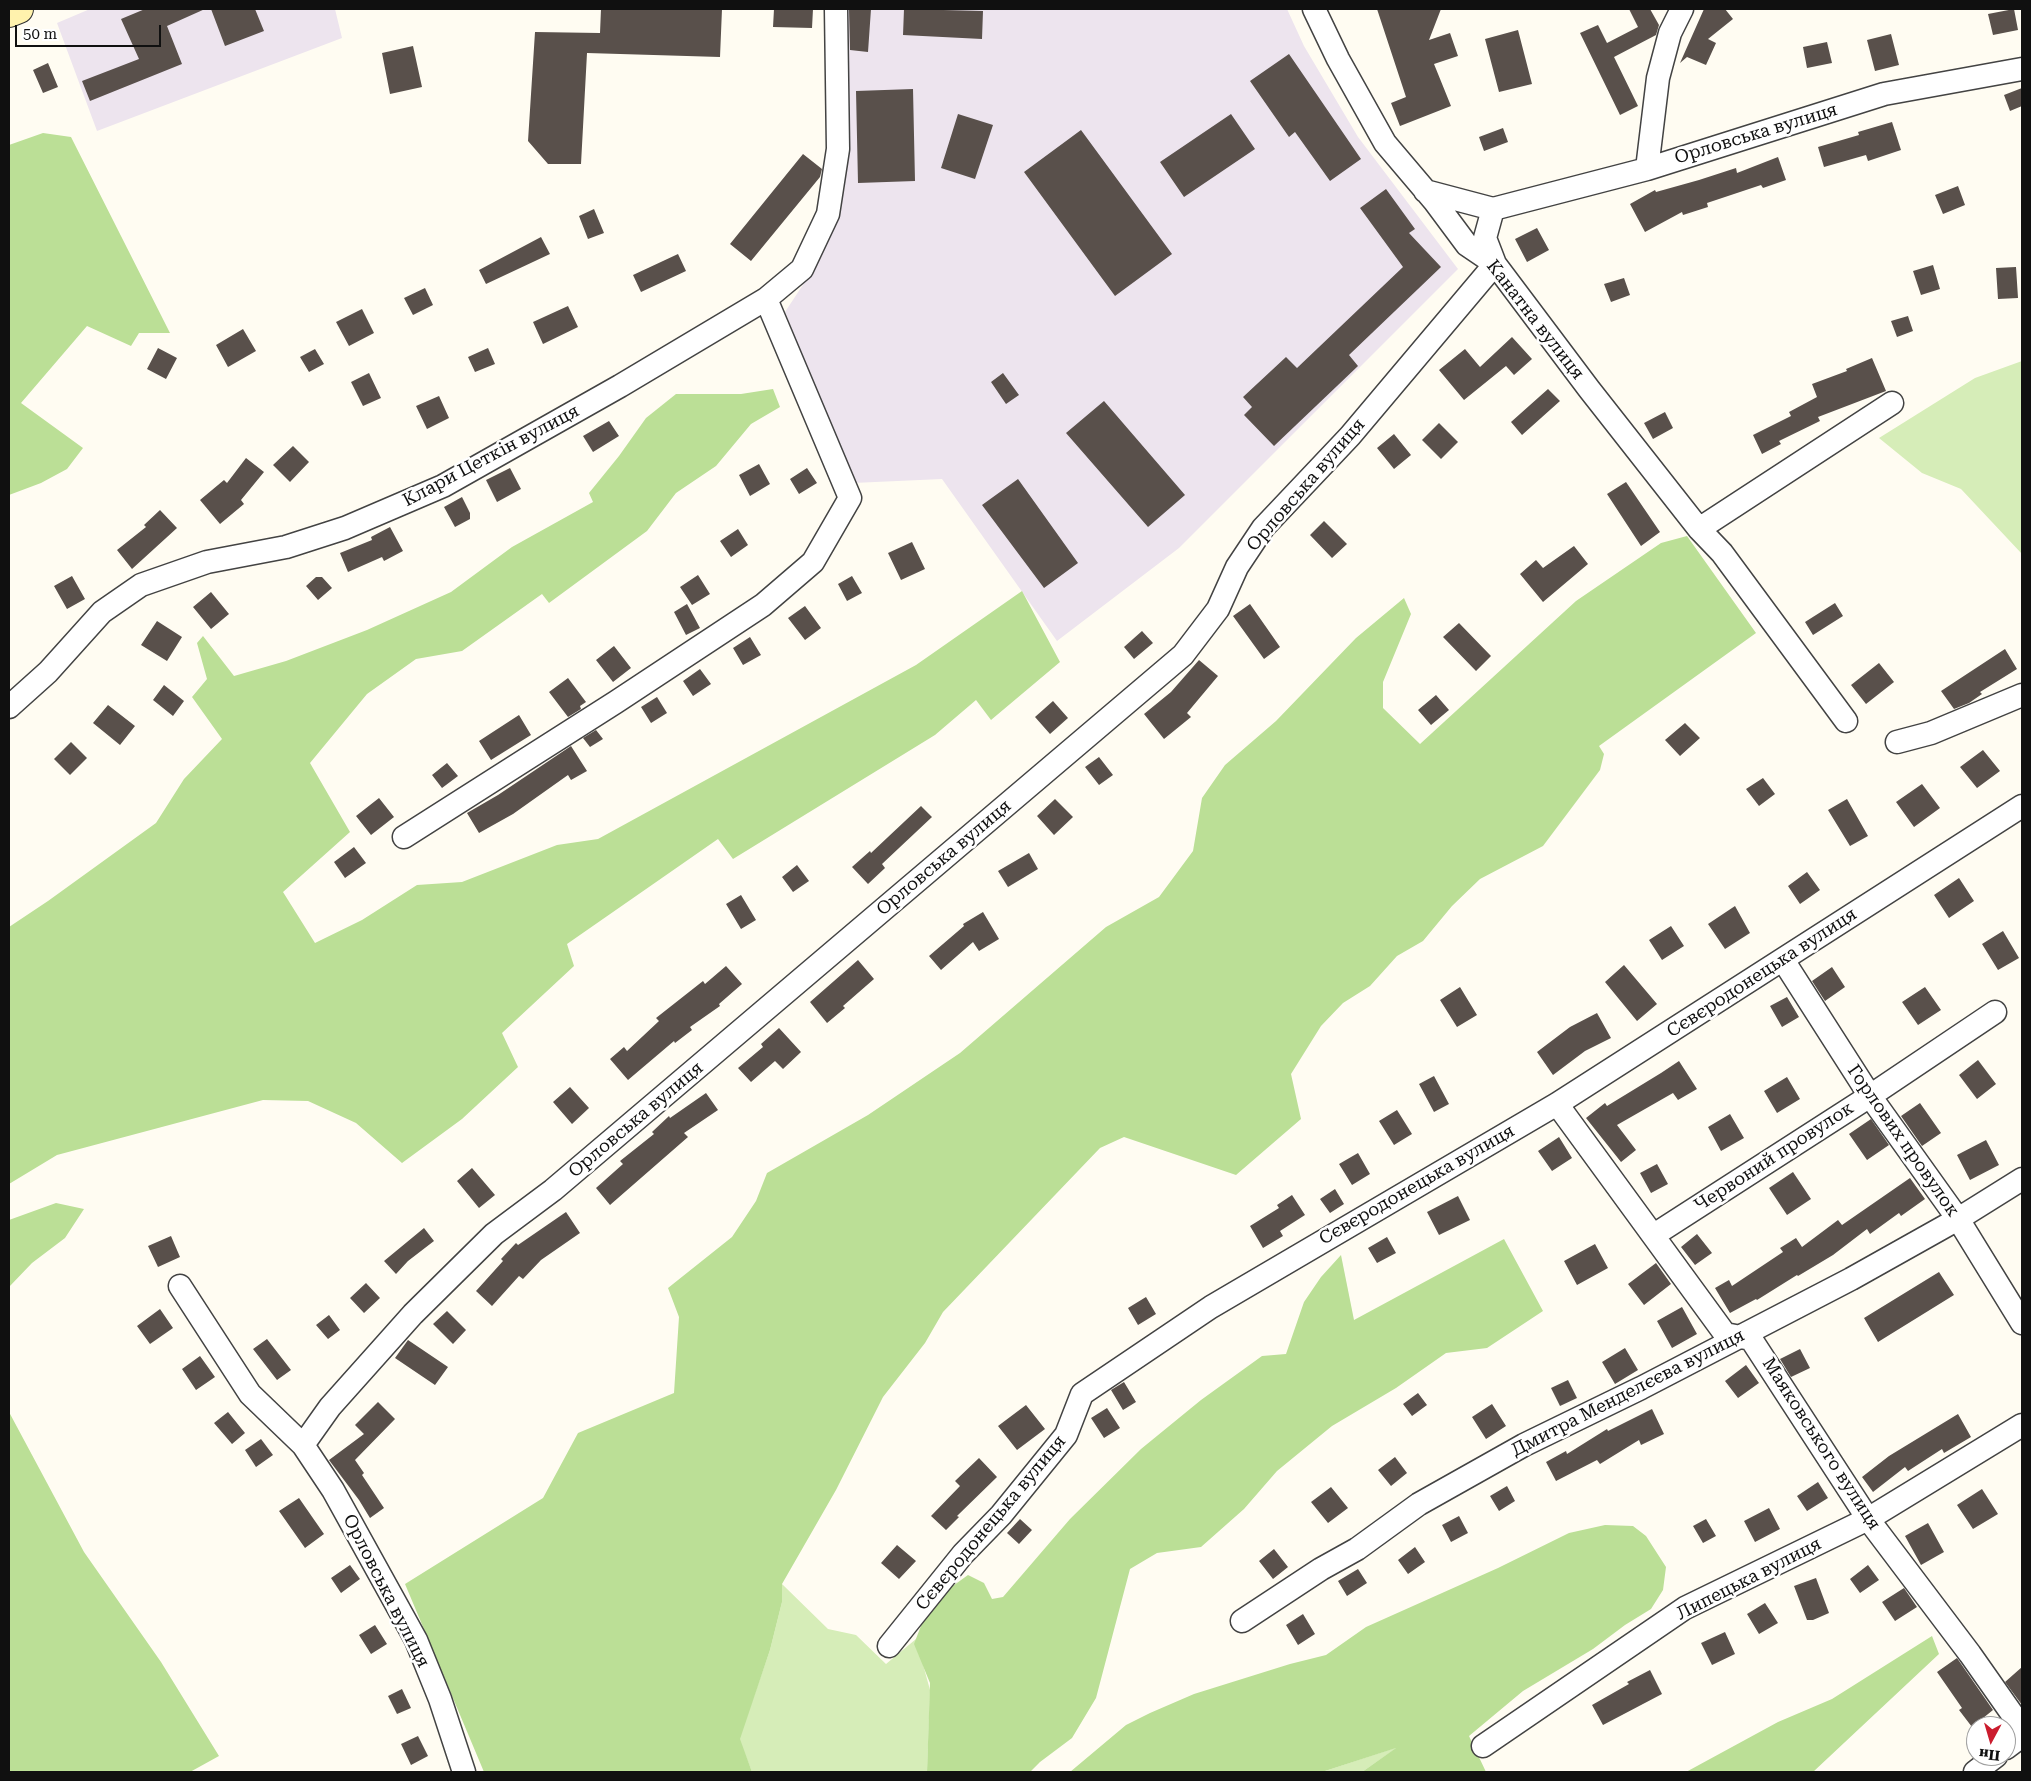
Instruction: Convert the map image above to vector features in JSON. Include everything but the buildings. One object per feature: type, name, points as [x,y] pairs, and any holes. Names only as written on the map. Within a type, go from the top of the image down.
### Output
[{"type":"main road","points":[[9,14],[20,9]]},
{"type":"street","name":"Клари Цеткін вулиця","points":[[9,708],[48,672],[102,612],[141,585],[207,562],[286,546],[345,528],[443,486],[612,390],[766,299],[802,269],[828,214],[838,150],[836,9]]},
{"type":"street","name":"Канатна вулиця","points":[[1314,9],[1338,59],[1385,143],[1467,245],[1495,264],[1589,389],[1699,529],[1722,553],[1846,721]]},
{"type":"street","points":[[1647,169],[1658,78],[1670,33],[1682,9]]},
{"type":"street","name":"Орловська вулиця","points":[[1493,210],[1647,169],[1884,94],[2022,70]]},
{"type":"street","points":[[1425,191],[1493,210],[1486,238],[1495,264]]},
{"type":"street","name":"Орловська вулиця","points":[[303,1445],[330,1407],[413,1314],[494,1234],[553,1190],[1183,655],[1218,609],[1237,566],[1263,528],[1350,436],[1495,264]]},
{"type":"street","points":[[404,837],[616,702],[763,605],[813,562],[850,498],[766,299]]},
{"type":"street","points":[[1699,529],[1892,403]]},
{"type":"street","points":[[1897,742],[1931,733],[2022,695]]},
{"type":"street","name":"Сєвєродонецька вулиця","points":[[889,1646],[963,1554],[1001,1515],[1066,1435],[1082,1394],[1226,1298],[1557,1104],[2022,806]]},
{"type":"street","name":"Горлових провулок","points":[[1784,960],[1870,1096],[1958,1219],[2022,1323]]},
{"type":"street","name":"Червоний провулок","points":[[1654,1235],[1870,1096],[1994,1012]]},
{"type":"street","name":"Маяковського вулиця","points":[[1557,1104],[1725,1334],[1751,1339],[1868,1519],[1970,1654],[2022,1728]]},
{"type":"street","name":"Дмитра Менделєєва вулиця","points":[[1242,1621],[1321,1569],[1357,1549],[1419,1504],[1524,1445],[1641,1388],[1852,1279],[1958,1219],[2022,1179]]},
{"type":"street","name":"Орловська вулиця","points":[[180,1286],[250,1394],[303,1445],[333,1490],[416,1640],[440,1699],[464,1772]]},
{"type":"street","name":"Липецька вулиця","points":[[1483,1746],[1685,1608],[1868,1519],[2022,1425]]},
{"type":"shaded area","points":[[90,9],[335,9],[342,38],[97,131],[57,23]]},
{"type":"shaded area","points":[[843,9],[1287,9],[1304,46],[1358,137],[1458,269],[1179,548],[1057,641],[942,479],[853,483],[785,312],[816,265],[845,188],[847,78]]},
{"type":"green space","points":[[43,133],[71,137],[170,333],[139,333],[131,346],[87,326],[21,403],[83,448],[67,469],[41,483],[9,495],[9,145]]},
{"type":"green space","points":[[2022,361],[2022,554],[1961,489],[1922,473],[1879,438],[1975,378]]},
{"type":"green space","points":[[773,389],[780,407],[751,424],[716,466],[676,493],[647,531],[549,603],[542,594],[462,651],[416,659],[367,694],[310,763],[350,832],[283,892],[315,943],[362,920],[417,885],[462,882],[557,845],[598,839],[916,665],[1022,591],[1060,662],[991,720],[976,700],[935,735],[733,859],[718,839],[567,944],[574,966],[502,1033],[518,1067],[462,1119],[402,1163],[356,1123],[308,1101],[263,1100],[57,1155],[9,1184],[9,927],[156,823],[184,779],[222,739],[192,697],[207,679],[197,643],[203,636],[234,676],[286,661],[367,630],[451,592],[512,547],[593,502],[589,493],[646,418],[676,394],[741,394]]},
{"type":"green space","points":[[1687,536],[1756,633],[1599,746],[1604,754],[1600,770],[1543,846],[1480,879],[1452,906],[1423,941],[1397,956],[1370,986],[1343,1003],[1321,1026],[1291,1074],[1301,1119],[1236,1175],[1124,1137],[1100,1148],[943,1312],[925,1343],[883,1397],[836,1490],[782,1584],[782,1602],[770,1650],[740,1739],[752,1772],[484,1772],[405,1584],[543,1498],[578,1433],[674,1393],[679,1317],[668,1288],[732,1237],[756,1201],[767,1173],[868,1115],[960,1053],[1106,927],[1159,897],[1193,851],[1202,798],[1225,765],[1276,721],[1356,638],[1404,598],[1411,614],[1383,682],[1383,708],[1420,744],[1576,601],[1661,543]]},
{"type":"green space","points":[[56,1203],[84,1209],[65,1238],[32,1263],[9,1287],[9,1220]]},
{"type":"green space","points":[[1504,1239],[1543,1311],[1487,1348],[1446,1353],[1396,1388],[1332,1426],[1277,1471],[1244,1509],[1201,1547],[1157,1553],[1130,1569],[1096,1698],[1072,1738],[1030,1772],[927,1772],[930,1683],[914,1644],[924,1618],[950,1588],[968,1575],[984,1583],[992,1599],[1003,1597],[1070,1519],[1141,1449],[1201,1400],[1262,1356],[1286,1354],[1304,1302],[1321,1277],[1341,1255],[1354,1320]]},
{"type":"green space","points":[[9,1412],[84,1552],[161,1662],[219,1756],[190,1772],[9,1772]]},
{"type":"green space","points":[[1605,1525],[1633,1526],[1646,1536],[1666,1567],[1663,1590],[1651,1609],[1625,1625],[1593,1649],[1523,1691],[1469,1736],[1486,1772],[1362,1772],[1396,1748],[1322,1772],[1070,1772],[1126,1725],[1150,1713],[1194,1694],[1290,1664],[1326,1655],[1366,1627],[1498,1568],[1569,1533]]},
{"type":"green space","points":[[782,1584],[828,1629],[856,1635],[886,1664],[916,1639],[930,1690],[927,1772],[752,1772],[739,1739],[770,1650],[782,1602]]},
{"type":"green space","points":[[1932,1636],[1939,1654],[1813,1772],[1686,1772],[1778,1722],[1832,1699]]},
{"type":"green space","points":[[1398,1747],[1362,1772],[1322,1772]]}]
